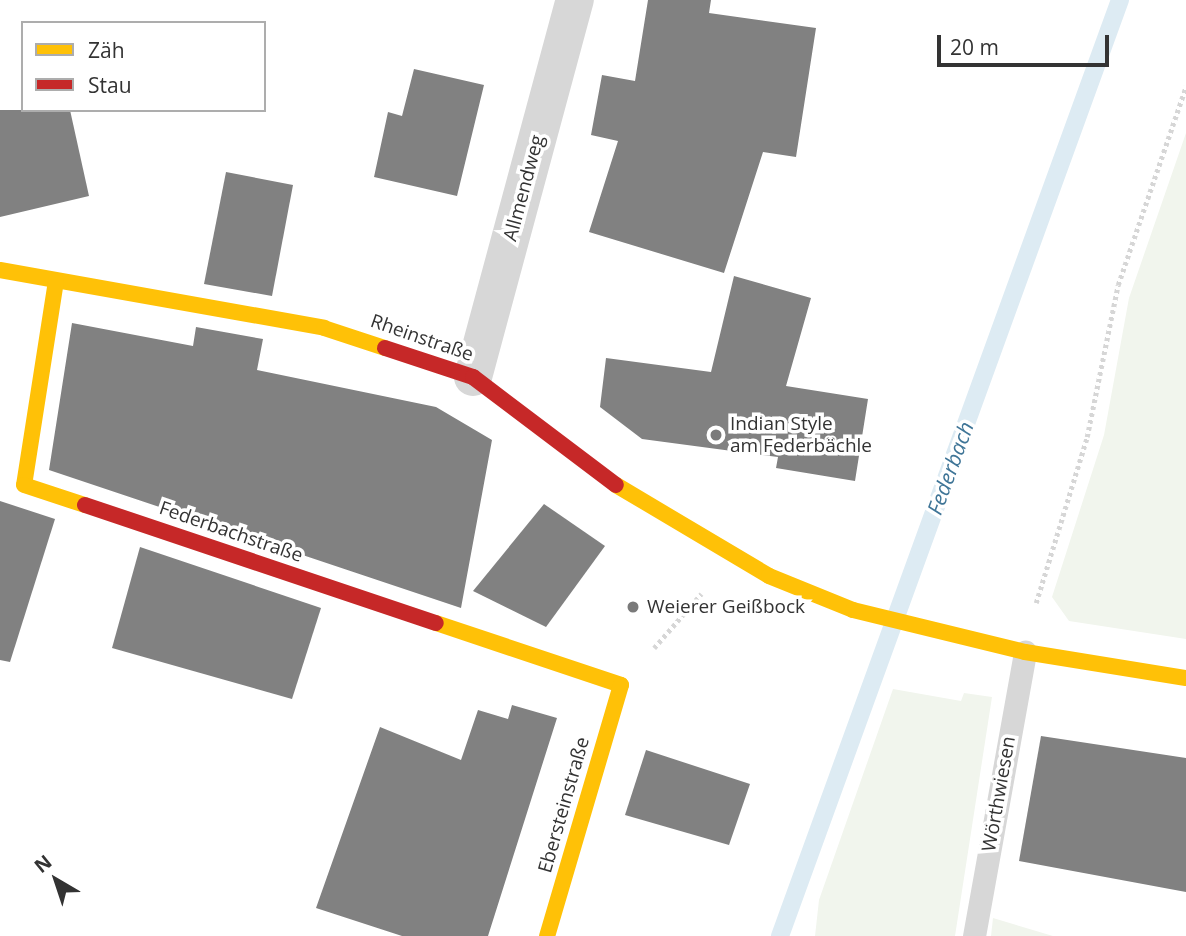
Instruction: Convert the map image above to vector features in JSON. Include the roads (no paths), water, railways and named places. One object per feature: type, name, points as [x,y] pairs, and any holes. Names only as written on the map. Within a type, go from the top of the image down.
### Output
[{"type":"main road","name":"Rheinstraße","points":[[0,270],[324,328],[473,377],[669,522],[725,556],[853,610],[1025,652],[1186,678]]},
{"type":"main road","name":"Federbachstraße","points":[[56,281],[24,485],[621,685]]},
{"type":"main road","name":"Ebersteinstraße","points":[[547,936],[621,685]]},
{"type":"street","name":"Allmendweg","points":[[473,377],[575,0]]},
{"type":"lane","name":"Wörthwiesen","points":[[974,936],[1025,652]]},
{"type":"waterway","name":"Federbach","points":[[780,936],[1120,0]]},
{"type":"place","name":"Indian Style am Federbächle","points":[[716,435]]},
{"type":"place","name":"Weierer Geißbock","points":[[633,607]]}]
